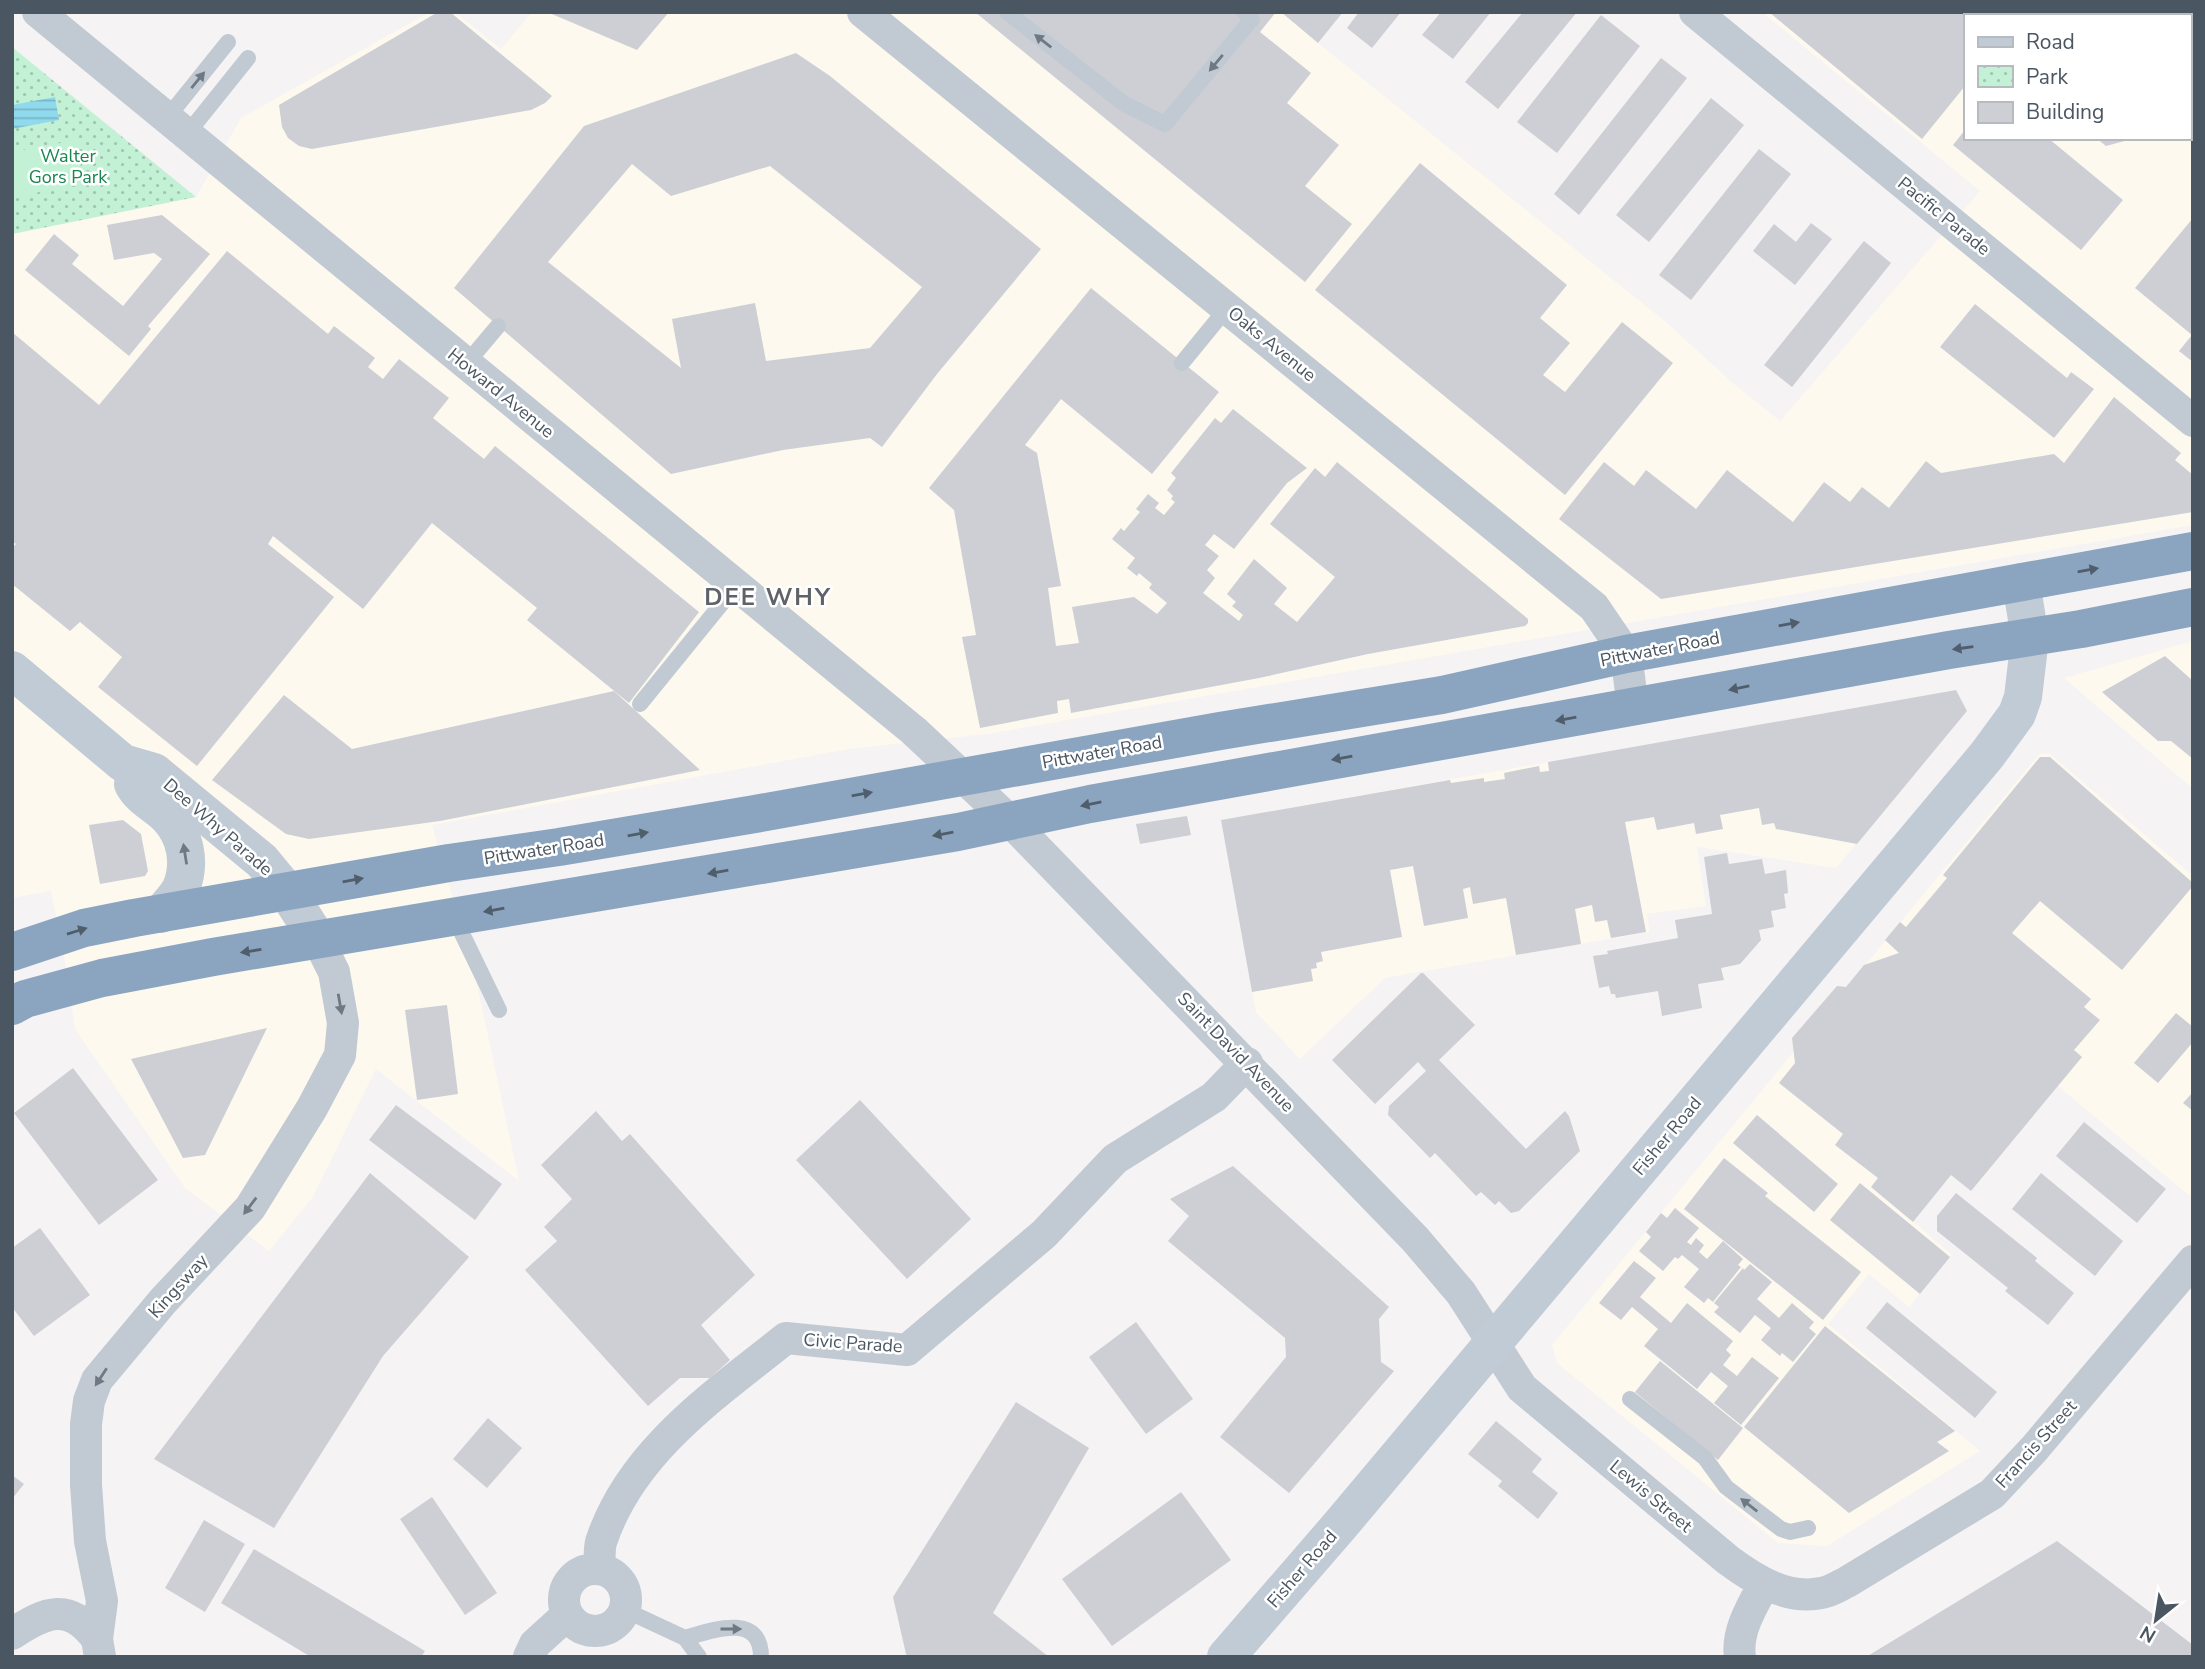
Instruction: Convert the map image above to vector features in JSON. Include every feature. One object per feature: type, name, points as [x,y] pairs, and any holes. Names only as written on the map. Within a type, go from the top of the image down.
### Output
[{"type":"highway","name":"Pittwater Road","points":[[12,952],[84,928],[286,890],[585,843],[1441,695],[1626,654],[2193,551]]},
{"type":"highway","points":[[12,1006],[25,999],[102,978],[213,957],[958,832],[1117,799],[2193,607]]},
{"type":"main road","name":"Fisher Road","points":[[1226,1657],[1987,755],[2017,714],[2024,696],[2031,638],[2021,582]]},
{"type":"main road","name":"Dee Why Parade","points":[[12,670],[123,763],[154,772],[262,861],[286,890],[318,940]]},
{"type":"main road","points":[[123,763],[138,792],[169,818],[184,843],[187,867],[180,890],[161,914]]},
{"type":"street","name":"Howard Avenue","points":[[37,12],[914,731],[962,776]]},
{"type":"street","name":"Oaks Avenue","points":[[863,12],[1594,607],[1626,654],[1633,707]]},
{"type":"street","name":"Pacific Parade","points":[[1695,12],[2193,421]]},
{"type":"street","name":"Saint David Avenue","points":[[962,776],[1010,821],[1247,1063],[1415,1239],[1461,1293],[1492,1343]]},
{"type":"street","name":"Kingsway","points":[[98,1648],[102,1601],[90,1541],[87,1499],[86,1424],[89,1401],[97,1380],[163,1301],[250,1208],[312,1108],[340,1055],[343,1023],[334,972],[318,940]]},
{"type":"street","name":"Civic Parade","points":[[599,1569],[600,1544],[624,1491],[641,1466],[699,1408],[786,1338],[907,1350],[1044,1234],[1115,1159],[1214,1097],[1247,1063]]},
{"type":"street","name":"Francis Street","points":[[1764,1584],[1800,1595],[1823,1593],[1847,1582],[1992,1494],[2034,1449],[2193,1261]]},
{"type":"street","name":"Lewis Street","points":[[1492,1343],[1522,1388],[1728,1560],[1764,1584]]},
{"type":"street","points":[[599,1569],[608,1571],[622,1583],[627,1601],[625,1610],[615,1625],[589,1631],[572,1622],[564,1596],[566,1586],[572,1578],[580,1572],[599,1569]]},
{"type":"street","points":[[1740,1657],[1738,1647],[1744,1625],[1764,1584]]},
{"type":"street","points":[[12,1634],[42,1617],[74,1615],[86,1624],[98,1648]]},
{"type":"street","points":[[529,1657],[535,1644],[568,1615]]},
{"type":"lane","points":[[1007,12],[1123,103],[1165,124],[1251,15]]},
{"type":"lane","points":[[177,126],[228,42]]},
{"type":"lane","points":[[177,126],[248,58]]},
{"type":"lane","points":[[1182,363],[1227,307]]},
{"type":"lane","points":[[466,364],[498,326]]},
{"type":"lane","points":[[640,705],[736,586]]},
{"type":"lane","points":[[453,917],[499,1010]]},
{"type":"lane","points":[[1630,1399],[1705,1458],[1726,1487],[1781,1530],[1790,1532],[1808,1528]]},
{"type":"lane","points":[[625,1610],[685,1638],[699,1657]]},
{"type":"lane","points":[[685,1638],[727,1627],[739,1627],[757,1639],[761,1657]]},
{"type":"shaded area","points":[[430,12],[455,12],[501,49],[532,12],[1343,12],[1318,43],[1667,323],[1735,385],[1780,421],[1980,191],[1762,12],[2193,12],[2193,525],[987,734],[849,749],[432,825],[475,975],[519,1181],[376,1069],[312,1198],[269,1251],[185,1188],[75,1029],[51,891],[12,898],[12,234],[196,197],[241,118]]},
{"type":"shaded area","points":[[2193,641],[2193,789],[2064,678]]},
{"type":"shaded area","points":[[1956,690],[1967,711],[1836,868],[1697,847],[1706,906],[1647,914],[1650,932],[1385,978],[1300,1059],[1256,1012],[1221,820]]},
{"type":"shaded area","points":[[2040,753],[2050,754],[2193,876],[2193,1195],[2191,1197],[2058,1086],[1971,1191],[1951,1175],[1913,1221],[1952,1255],[1909,1307],[1869,1274],[1828,1324],[1980,1451],[1827,1546],[1778,1543],[1557,1363],[1552,1345]]},
{"type":"green space","name":"Walter Gors Park","points":[[12,47],[196,197],[12,234]]},
{"type":"green space","points":[[76,140],[84,184],[12,197],[12,152]]},
{"type":"water","points":[[55,97],[59,120],[12,129],[12,105]]},
{"type":"building","points":[[438,12],[450,12],[552,96],[531,110],[312,149],[299,146],[288,138],[282,127],[279,105]]},
{"type":"building","points":[[547,12],[669,12],[637,50]]},
{"type":"building","points":[[975,12],[1276,12],[1260,32],[1311,73],[1287,103],[1339,145],[1305,186],[1352,224],[1305,282]]},
{"type":"building","points":[[1281,12],[1343,12],[1318,43]]},
{"type":"building","points":[[1359,12],[1401,12],[1372,48],[1347,28]]},
{"type":"building","points":[[1441,12],[1491,12],[1453,59],[1422,35]]},
{"type":"building","points":[[1523,12],[1577,12],[1498,109],[1465,82]]},
{"type":"building","points":[[1769,12],[2027,12],[1964,14],[1964,87],[1922,139]]},
{"type":"building","points":[[2091,12],[2177,12],[2176,14]]},
{"type":"building","points":[[1601,15],[1640,46],[1557,153],[1517,122]]},
{"type":"building","points":[[796,53],[830,76],[1041,249],[937,374],[882,447],[870,438],[783,450],[671,474],[454,288],[584,126]],"holes":[[[632,164],[671,196],[770,166],[922,287],[870,348],[766,361],[755,303],[672,319],[681,368],[548,262]]]},
{"type":"building","points":[[1661,58],[1687,78],[1579,215],[1554,194]]},
{"type":"building","points":[[1711,98],[1744,125],[1649,242],[1616,215]]},
{"type":"building","points":[[1964,131],[1964,140],[2050,140],[2123,200],[2081,250],[1953,145]]},
{"type":"building","points":[[2098,140],[2128,140],[2106,146]]},
{"type":"building","points":[[1759,149],[1791,174],[1691,300],[1659,275]]},
{"type":"building","points":[[1420,163],[1567,285],[1540,318],[1570,343],[1543,375],[1565,392],[1622,322],[1673,363],[1565,495],[1315,290]]},
{"type":"building","points":[[162,215],[210,254],[148,326],[151,329],[129,356],[25,270],[54,234],[79,255],[72,264],[123,306],[162,259],[154,253],[114,260],[107,225]]},
{"type":"building","points":[[2193,218],[2193,362],[2179,351],[2192,335],[2135,288]]},
{"type":"building","points":[[1811,223],[1832,239],[1795,285],[1753,251],[1774,224],[1796,242]]},
{"type":"building","points":[[1864,241],[1891,263],[1792,387],[1764,365]]},
{"type":"building","points":[[227,251],[328,334],[334,326],[375,358],[368,367],[383,379],[399,359],[449,398],[433,418],[484,459],[495,446],[699,612],[629,703],[527,620],[537,608],[432,523],[363,609],[273,536],[268,544],[334,597],[197,766],[98,687],[122,657],[80,622],[70,631],[12,584],[12,548],[16,544],[12,541],[12,332],[99,405]]},
{"type":"building","points":[[1091,288],[1219,392],[1152,474],[1061,399],[1025,445],[1037,453],[1061,586],[1048,588],[1056,646],[1079,643],[1072,607],[1134,597],[1157,614],[1167,603],[1149,588],[1152,584],[1139,573],[1137,576],[1127,568],[1135,558],[1112,539],[1121,528],[1124,531],[1140,512],[1136,509],[1148,494],[1159,503],[1155,508],[1164,515],[1175,502],[1167,490],[1176,478],[1171,473],[1215,418],[1221,423],[1233,409],[1307,468],[1287,483],[1234,549],[1214,534],[1205,545],[1219,556],[1207,570],[1215,578],[1203,593],[1239,621],[1243,615],[1232,606],[1236,602],[1227,594],[1254,559],[1287,588],[1274,604],[1297,622],[1335,577],[1270,524],[1315,468],[1325,477],[1337,462],[1528,619],[1528,623],[1525,626],[1071,713],[1069,699],[1057,701],[1058,713],[980,728],[962,637],[976,635],[954,510],[929,488]]},
{"type":"building","points":[[1975,304],[2067,378],[2071,372],[2094,389],[2054,438],[1940,347]]},
{"type":"building","points":[[2114,397],[2181,453],[2175,460],[2193,475],[2193,512],[1661,599],[1559,519],[1604,462],[1634,486],[1646,470],[1696,509],[1727,470],[1793,522],[1824,482],[1850,502],[1862,487],[1889,508],[1926,461],[1941,473],[2054,454],[2064,463]]},
{"type":"building","points":[[2165,656],[2193,681],[2193,759],[2171,741],[2158,741],[2102,692]]},
{"type":"building","points":[[1956,690],[1967,711],[1857,844],[1776,829],[1774,823],[1762,825],[1759,808],[1720,815],[1723,829],[1696,834],[1694,823],[1657,830],[1654,817],[1625,822],[1646,932],[1611,938],[1607,920],[1595,922],[1592,905],[1575,909],[1581,944],[1516,955],[1506,898],[1473,904],[1470,887],[1463,889],[1468,918],[1424,926],[1413,866],[1390,870],[1402,937],[1321,952],[1323,961],[1316,963],[1317,968],[1311,969],[1313,981],[1252,992],[1221,820],[1450,780],[1451,783],[1484,778],[1484,782],[1505,779],[1504,773],[1539,766],[1540,772],[1549,771],[1548,762]]},
{"type":"building","points":[[614,691],[700,770],[440,821],[309,839],[286,834],[212,780],[284,695],[352,749]]},
{"type":"building","points":[[2040,757],[2050,757],[2193,883],[2193,886],[2122,970],[2040,901],[2012,933],[2091,999],[2084,1007],[2100,1020],[2074,1050],[2082,1057],[1971,1191],[1951,1175],[1913,1222],[1871,1187],[1878,1178],[1835,1145],[1843,1134],[1779,1083],[1795,1063],[1792,1038],[1837,986],[1846,987],[1864,965],[1899,953],[1885,940],[1900,922],[1906,927],[1947,878],[1943,875]]},
{"type":"building","points":[[1187,816],[1191,835],[1140,844],[1136,824]]},
{"type":"building","points":[[123,820],[141,834],[148,871],[145,876],[100,884],[89,825]]},
{"type":"building","points":[[1727,853],[1729,864],[1762,859],[1765,874],[1786,870],[1786,908],[1771,911],[1774,927],[1759,930],[1761,940],[1740,964],[1721,968],[1724,980],[1698,984],[1702,1008],[1662,1016],[1658,991],[1616,998],[1615,994],[1611,994],[1609,986],[1599,988],[1593,956],[1678,938],[1675,920],[1712,914],[1704,857]]},
{"type":"building","points":[[1421,973],[1475,1025],[1439,1060],[1526,1149],[1565,1111],[1569,1116],[1580,1151],[1519,1211],[1511,1213],[1499,1201],[1495,1205],[1481,1192],[1476,1196],[1435,1153],[1430,1158],[1388,1115],[1389,1106],[1426,1071],[1418,1062],[1375,1104],[1332,1060]]},
{"type":"building","points":[[447,1005],[458,1094],[417,1100],[405,1010]]},
{"type":"building","points":[[2176,1013],[2193,1027],[2193,1042],[2158,1083],[2134,1063]]},
{"type":"building","points":[[267,1028],[205,1155],[183,1158],[131,1059]]},
{"type":"building","points":[[73,1068],[158,1180],[99,1225],[14,1113]]},
{"type":"building","points":[[2193,1092],[2193,1111],[2183,1103]]},
{"type":"building","points":[[860,1100],[971,1219],[907,1279],[796,1160]]},
{"type":"building","points":[[396,1105],[502,1184],[475,1220],[369,1140]]},
{"type":"building","points":[[596,1111],[622,1141],[630,1134],[755,1275],[701,1325],[730,1360],[710,1378],[680,1378],[648,1406],[525,1270],[557,1241],[544,1227],[572,1199],[541,1165]]},
{"type":"building","points":[[1757,1115],[1838,1184],[1814,1212],[1733,1143]]},
{"type":"building","points":[[2084,1122],[2166,1189],[2137,1223],[2056,1156]]},
{"type":"building","points":[[1724,1158],[1768,1193],[1765,1196],[1861,1272],[1823,1320],[1684,1209]]},
{"type":"building","points":[[1233,1166],[1389,1307],[1379,1319],[1381,1362],[1394,1371],[1289,1493],[1220,1437],[1286,1357],[1285,1338],[1168,1241],[1189,1216],[1170,1199]]},
{"type":"building","points":[[370,1173],[469,1257],[383,1356],[274,1528],[154,1459]]},
{"type":"building","points":[[2041,1173],[2123,1241],[2095,1276],[2012,1209]]},
{"type":"building","points":[[1860,1183],[1950,1257],[1920,1294],[1830,1220]]},
{"type":"building","points":[[1956,1193],[2037,1258],[2035,1261],[2074,1293],[2048,1325],[2005,1291],[2008,1288],[1937,1231],[1937,1216]]},
{"type":"building","points":[[1675,1208],[1699,1228],[1687,1242],[1691,1245],[1696,1238],[1704,1245],[1699,1252],[1707,1259],[1723,1241],[1743,1259],[1738,1265],[1741,1267],[1713,1302],[1708,1298],[1704,1303],[1684,1287],[1699,1269],[1682,1255],[1678,1259],[1675,1257],[1663,1271],[1639,1251],[1651,1237],[1646,1232],[1661,1213],[1667,1218]]},
{"type":"building","points":[[40,1228],[90,1295],[34,1336],[12,1307],[12,1248]]},
{"type":"building","points":[[1634,1261],[1656,1278],[1640,1297],[1671,1323],[1687,1303],[1733,1341],[1726,1350],[1731,1355],[1723,1365],[1737,1376],[1752,1357],[1779,1378],[1741,1425],[1714,1403],[1728,1386],[1711,1372],[1697,1389],[1644,1346],[1658,1329],[1632,1307],[1621,1320],[1599,1303]]},
{"type":"building","points":[[1750,1264],[1772,1282],[1757,1299],[1779,1318],[1792,1303],[1814,1322],[1809,1328],[1816,1334],[1793,1362],[1782,1353],[1780,1356],[1761,1340],[1771,1328],[1755,1315],[1740,1333],[1714,1312],[1719,1307],[1714,1303],[1743,1268],[1744,1270]]},
{"type":"building","points":[[1887,1302],[1997,1392],[1975,1418],[1866,1328]]},
{"type":"building","points":[[1136,1322],[1193,1399],[1146,1434],[1089,1357]]},
{"type":"building","points":[[1825,1326],[1955,1431],[1937,1442],[1949,1451],[1849,1513],[1744,1427]]},
{"type":"building","points":[[1660,1361],[1743,1428],[1718,1460],[1635,1392]]},
{"type":"building","points":[[1016,1402],[1089,1448],[993,1613],[1049,1657],[909,1657],[906,1654],[893,1597]]},
{"type":"building","points":[[488,1418],[522,1448],[487,1488],[453,1459]]},
{"type":"building","points":[[1496,1421],[1542,1459],[1532,1472],[1558,1493],[1538,1519],[1498,1486],[1502,1481],[1468,1454]]},
{"type":"building","points":[[12,1475],[24,1484],[12,1499]]},
{"type":"building","points":[[1181,1492],[1231,1560],[1112,1646],[1062,1579]]},
{"type":"building","points":[[432,1497],[497,1593],[465,1615],[400,1519]]},
{"type":"building","points":[[204,1520],[245,1544],[205,1612],[165,1588]]},
{"type":"building","points":[[2057,1541],[2193,1645],[2193,1657],[1866,1657]]},
{"type":"building","points":[[254,1549],[425,1651],[421,1657],[311,1657],[221,1603]]},
{"type":"district","name":"DEE WHY","points":[[768,597]]}]
